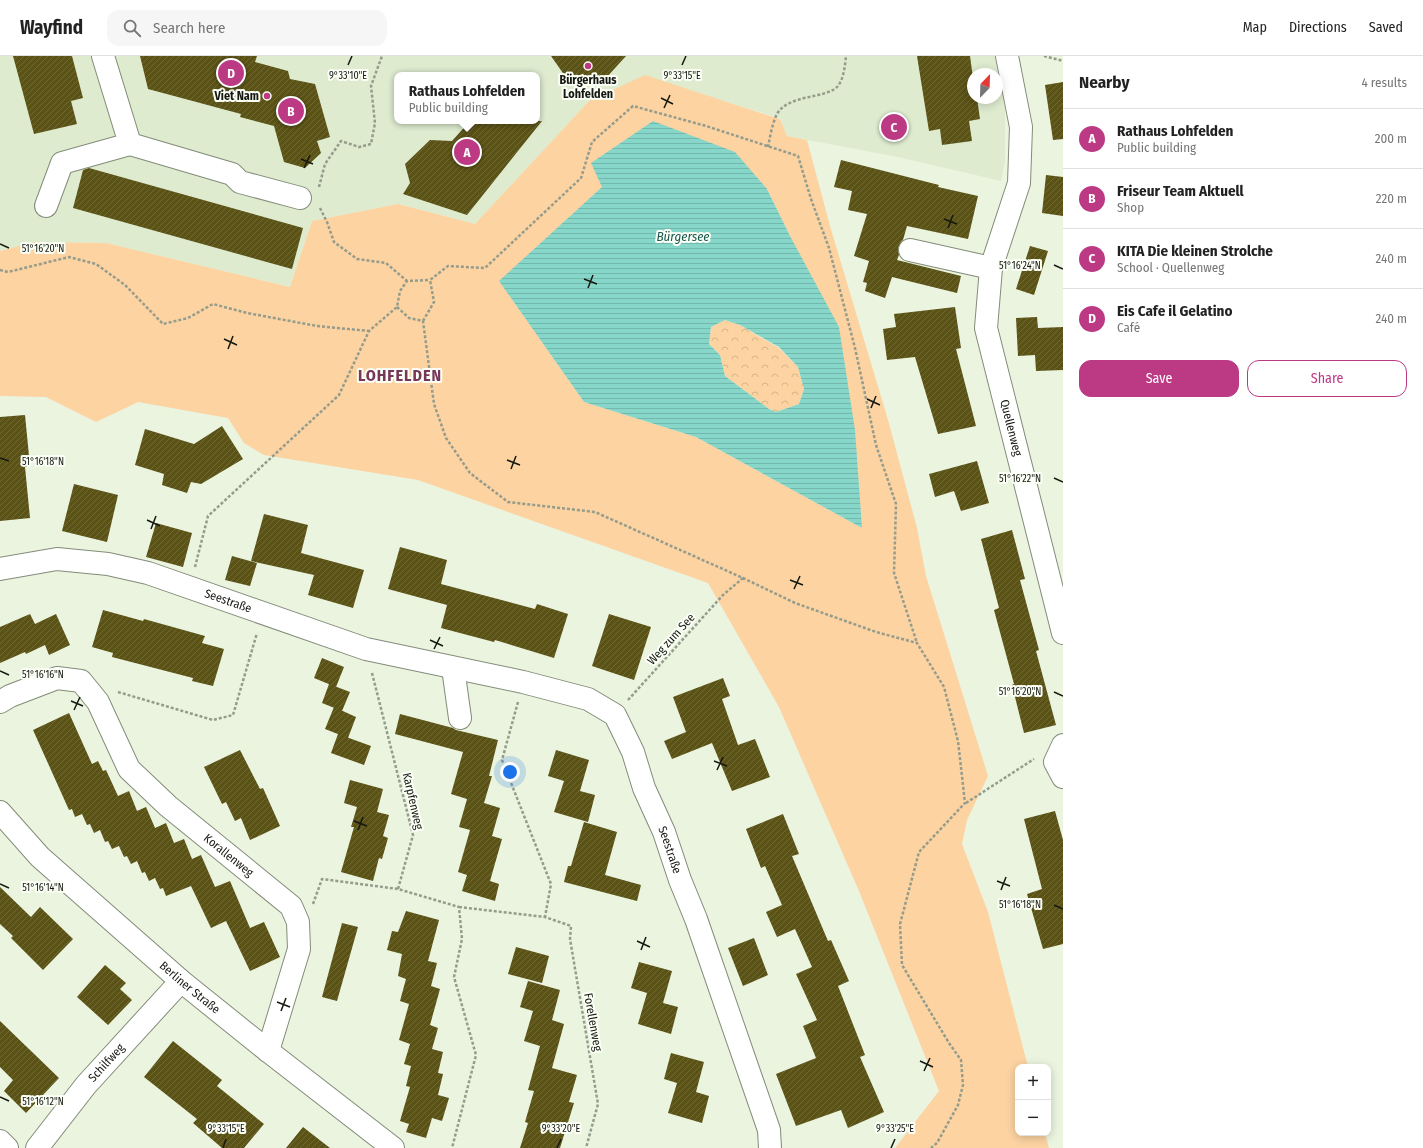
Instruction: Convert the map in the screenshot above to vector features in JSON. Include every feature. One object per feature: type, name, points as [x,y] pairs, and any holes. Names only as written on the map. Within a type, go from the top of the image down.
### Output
[{"type":"street","points":[[103,56],[130,144]]},
{"type":"street","name":"Quellenweg","points":[[1007,56],[1021,128],[1019,183],[991,268],[986,328],[1063,633]]},
{"type":"street","points":[[46,206],[62,163],[130,144],[232,174],[240,182],[312,198]]},
{"type":"street","points":[[910,250],[991,268]]},
{"type":"street","name":"Seestraße","points":[[0,569],[57,559],[115,566],[148,573],[366,649],[523,682],[588,699],[615,714],[633,752],[644,788],[664,832],[680,880],[696,919],[769,1130],[770,1148]]},
{"type":"street","points":[[454,668],[460,718]]},
{"type":"street","points":[[0,702],[10,696],[57,678],[81,681]]},
{"type":"street","name":"Korallenweg","points":[[81,681],[98,702],[129,769],[168,806],[291,906],[298,922],[298,950],[268,1051]]},
{"type":"street","points":[[1063,745],[1055,762],[1063,777]]},
{"type":"street","name":"Berliner Straße","points":[[0,812],[40,857],[181,981],[393,1148]]},
{"type":"street","name":"Schilfweg","points":[[37,1148],[86,1085],[181,981]]},
{"type":"street","points":[[0,1142],[7,1148]]},
{"type":"path","points":[[382,56],[372,86],[375,123],[371,144],[359,147],[341,141],[325,164],[322,179],[312,198],[327,222],[334,242],[357,259],[386,263],[407,281],[430,280],[448,266],[485,268],[581,178],[592,142],[633,106],[706,126],[798,156],[829,248],[855,348],[876,445],[896,504],[894,573],[917,643],[944,687],[958,742],[966,803]]},
{"type":"path","points":[[768,147],[778,113],[792,102],[830,91],[838,87],[842,80],[846,56]]},
{"type":"path","points":[[1044,56],[1063,61]]},
{"type":"path","points":[[0,270],[8,272],[69,257],[96,264],[125,285],[163,324],[188,318],[213,304],[248,313],[317,326],[369,330]]},
{"type":"path","points":[[430,280],[434,302],[423,321],[434,404],[446,438],[470,472],[508,502],[595,512],[795,603],[876,632],[917,643]]},
{"type":"path","points":[[190,587],[208,516],[339,395],[369,330],[396,307],[400,291],[407,281]]},
{"type":"path","points":[[396,307],[409,318],[423,321]]},
{"type":"path","name":"Weg zum See","points":[[615,714],[723,595],[742,578]]},
{"type":"path","points":[[81,681],[213,720],[233,716],[263,613]]},
{"type":"path","name":"Karpfenweg","points":[[366,649],[413,835],[398,889]]},
{"type":"path","points":[[523,682],[502,760],[551,884],[545,917]]},
{"type":"path","points":[[932,1148],[958,1105],[963,1085],[961,1060],[902,965],[900,924],[919,852],[966,803],[1036,757]]},
{"type":"path","points":[[298,922],[310,913],[322,878],[398,889],[459,907],[462,939],[454,977],[476,1055],[452,1148]]},
{"type":"path","name":"Forellenweg","points":[[459,907],[545,917],[572,926],[570,939],[598,1104],[586,1148]]},
{"type":"shaded area","points":[[0,56],[995,56],[997,68],[967,68],[967,104],[1003,104],[1003,98],[1005,109],[1005,161],[1001,181],[898,157],[787,136],[780,118],[730,103],[589,101],[475,224],[398,204],[312,221],[290,287],[106,243],[34,242],[0,251]]},
{"type":"green space","points":[[645,75],[780,119],[787,136],[807,140],[830,226],[888,420],[917,528],[926,576],[988,776],[967,820],[962,844],[988,912],[1027,1064],[1015,1064],[1015,1136],[1046,1136],[1049,1148],[895,1148],[939,1091],[859,891],[779,707],[708,583],[418,480],[264,455],[244,443],[228,418],[138,402],[96,422],[46,397],[0,396],[0,251],[34,242],[106,243],[290,287],[312,221],[398,204],[475,224],[589,101]],"holes":[[[602,187],[767,189],[790,236],[862,528],[696,437],[584,402],[500,282]]]},
{"type":"green space","points":[[725,320],[740,325],[779,348],[798,367],[804,389],[799,404],[776,412],[769,409],[725,376],[720,355],[709,344],[711,327]]},
{"type":"water","name":"Bürgersee","points":[[653,121],[735,152],[767,189],[790,236],[839,327],[855,430],[862,528],[696,437],[584,402],[499,281],[602,187],[591,163]],"holes":[[[725,320],[740,325],[779,347],[798,367],[804,389],[799,404],[776,412],[769,409],[725,376],[720,355],[709,344],[711,327]]]},
{"type":"building","points":[[13,56],[72,56],[83,98],[71,101],[77,124],[34,134]]},
{"type":"building","points":[[140,56],[257,56],[255,62],[288,71],[290,79],[315,84],[330,137],[317,141],[321,153],[305,168],[284,162],[274,126],[240,117],[241,114],[148,89]]},
{"type":"building","name":"Bürgerhaus Lohfelden","points":[[551,56],[626,56],[606,78],[565,76]]},
{"type":"building","points":[[917,56],[970,56],[972,68],[967,68],[967,104],[978,104],[980,119],[969,121],[972,141],[942,145],[940,129],[929,131]]},
{"type":"building","points":[[1063,82],[1063,139],[1053,140],[1045,85]]},
{"type":"building","points":[[467,124],[540,124],[467,215],[403,194],[410,183],[405,164],[430,140],[452,141]]},
{"type":"building","points":[[841,160],[939,185],[938,187],[978,196],[968,239],[907,226],[903,240],[898,248],[899,255],[897,260],[961,276],[957,293],[892,277],[885,298],[865,291],[867,283],[863,282],[869,261],[854,256],[867,214],[848,210],[852,191],[834,187]]},
{"type":"building","points":[[89,168],[303,228],[292,269],[73,208],[83,170]]},
{"type":"building","points":[[1046,175],[1063,177],[1063,216],[1042,213]]},
{"type":"building","points":[[1030,246],[1048,251],[1034,295],[1016,289]]},
{"type":"building","points":[[955,307],[961,348],[956,349],[976,426],[938,434],[915,357],[887,360],[883,329],[896,327],[894,314]]},
{"type":"building","points":[[1037,317],[1038,328],[1063,327],[1063,370],[1036,371],[1035,355],[1018,356],[1016,318]]},
{"type":"building","points":[[25,415],[30,466],[25,467],[30,518],[0,521],[0,417]]},
{"type":"building","points":[[222,426],[243,459],[201,484],[191,482],[187,493],[162,485],[164,474],[135,465],[145,429],[194,444]]},
{"type":"building","points":[[977,461],[989,503],[961,511],[954,491],[935,497],[929,474]]},
{"type":"building","points":[[74,484],[118,495],[107,542],[62,531]]},
{"type":"building","points":[[264,514],[308,525],[301,553],[364,570],[353,608],[308,595],[314,575],[251,561]]},
{"type":"building","points":[[156,523],[192,533],[183,567],[146,557]]},
{"type":"building","points":[[1012,530],[1025,579],[1020,580],[1039,650],[1036,651],[1056,725],[1024,733],[1012,685],[1014,684],[994,610],[999,608],[981,539]]},
{"type":"building","points":[[400,547],[447,560],[441,584],[535,609],[537,604],[568,614],[554,658],[495,640],[494,642],[441,628],[447,605],[388,589]]},
{"type":"building","points":[[232,556],[257,563],[250,586],[225,580]]},
{"type":"building","points":[[103,610],[143,621],[144,619],[205,636],[202,643],[224,649],[213,686],[192,681],[193,678],[112,657],[113,653],[92,647]]},
{"type":"building","points":[[30,614],[35,624],[56,614],[70,645],[49,655],[45,645],[26,654],[25,652],[0,663],[0,627]]},
{"type":"building","points":[[609,614],[651,627],[634,680],[592,666]]},
{"type":"building","points":[[322,658],[344,667],[336,687],[314,678]]},
{"type":"building","points":[[723,678],[730,696],[722,699],[738,745],[755,739],[770,777],[732,791],[712,743],[672,759],[664,741],[686,732],[673,697]]},
{"type":"building","points":[[329,684],[350,692],[342,711],[322,703]]},
{"type":"building","points":[[334,707],[356,717],[348,738],[325,729]]},
{"type":"building","points":[[69,713],[92,764],[98,761],[103,771],[106,770],[118,796],[129,791],[137,811],[146,807],[155,828],[166,823],[174,843],[184,839],[192,859],[201,855],[215,887],[230,881],[250,928],[264,922],[280,957],[250,971],[226,921],[211,928],[191,886],[166,896],[163,888],[160,889],[155,878],[149,881],[145,872],[142,873],[137,861],[131,864],[127,856],[124,857],[119,846],[112,849],[108,841],[105,842],[100,830],[94,833],[90,824],[87,825],[82,814],[75,817],[72,809],[69,810],[33,730]]},
{"type":"building","points":[[400,714],[498,740],[489,776],[492,776],[484,803],[500,808],[492,836],[502,839],[490,881],[499,884],[495,901],[462,891],[467,875],[458,872],[470,830],[459,827],[467,799],[451,794],[463,752],[395,734]]},
{"type":"building","points":[[338,734],[371,746],[364,765],[331,753]]},
{"type":"building","points":[[240,750],[260,789],[263,788],[280,826],[250,840],[241,818],[235,821],[226,802],[222,804],[204,767]]},
{"type":"building","points":[[556,750],[589,760],[580,791],[595,795],[588,822],[554,812],[564,781],[548,776]]},
{"type":"building","points":[[350,780],[383,789],[377,812],[389,815],[383,836],[388,838],[382,859],[379,858],[373,881],[341,872],[354,827],[351,827],[357,807],[344,803]]},
{"type":"building","points":[[1055,811],[1063,840],[1063,944],[1043,949],[1027,894],[1042,889],[1024,819]]},
{"type":"building","points":[[783,814],[799,854],[792,856],[828,941],[831,940],[849,981],[838,986],[865,1055],[860,1057],[884,1112],[848,1128],[841,1110],[796,1126],[776,1074],[816,1058],[803,1026],[817,1020],[796,974],[812,967],[795,929],[777,937],[766,912],[782,905],[765,866],[761,868],[746,829]]},
{"type":"building","points":[[584,822],[617,832],[605,875],[641,885],[637,901],[564,882],[568,866],[571,866]]},
{"type":"building","points":[[0,887],[31,917],[40,907],[73,939],[43,970],[11,938],[13,936],[0,924]]},
{"type":"building","points":[[406,911],[439,920],[428,961],[437,963],[431,986],[440,989],[430,1025],[438,1028],[432,1049],[443,1052],[438,1073],[443,1074],[438,1095],[449,1098],[442,1121],[432,1118],[426,1138],[406,1132],[409,1124],[400,1121],[410,1087],[406,1086],[411,1066],[404,1064],[410,1044],[399,1040],[409,1004],[400,1001],[406,979],[398,976],[402,954],[387,950],[392,931],[398,932]]},
{"type":"building","points":[[342,923],[358,927],[337,1001],[322,997]]},
{"type":"building","points":[[754,938],[768,975],[743,986],[728,948]]},
{"type":"building","points":[[516,947],[549,956],[542,983],[508,974]]},
{"type":"building","points":[[639,962],[672,971],[663,1003],[678,1007],[671,1034],[638,1024],[647,993],[631,988]]},
{"type":"building","points":[[105,965],[126,983],[120,989],[132,1000],[108,1025],[77,997]]},
{"type":"building","points":[[528,981],[560,990],[552,1020],[564,1024],[552,1068],[577,1075],[569,1102],[574,1103],[560,1148],[520,1148],[528,1123],[525,1122],[534,1091],[528,1090],[540,1046],[524,1041],[533,1011],[520,1007]]},
{"type":"building","points":[[0,1021],[59,1078],[26,1113],[4,1091],[13,1080],[0,1067]]},
{"type":"building","points":[[173,1041],[222,1080],[217,1086],[264,1124],[244,1148],[222,1148],[193,1123],[197,1119],[144,1077]]},
{"type":"building","points":[[671,1053],[704,1062],[696,1092],[709,1096],[702,1123],[668,1113],[677,1083],[664,1079]]},
{"type":"building","points":[[303,1127],[330,1148],[286,1148]]},
{"type":"place","name":"Bürgerhaus Lohfelden","points":[[588,66]]},
{"type":"place","name":"Eis Cafe il Gelatino","points":[[231,73]]},
{"type":"place","name":"Viet Nam","points":[[267,96]]},
{"type":"place","name":"Friseur Team Aktuell","points":[[291,111]]},
{"type":"place","name":"KITA Die kleinen Strolche","points":[[894,127]]},
{"type":"place","name":"Rathaus Lohfelden","points":[[467,152]]},
{"type":"district","name":"LOHFELDEN","points":[[400,375]]}]
